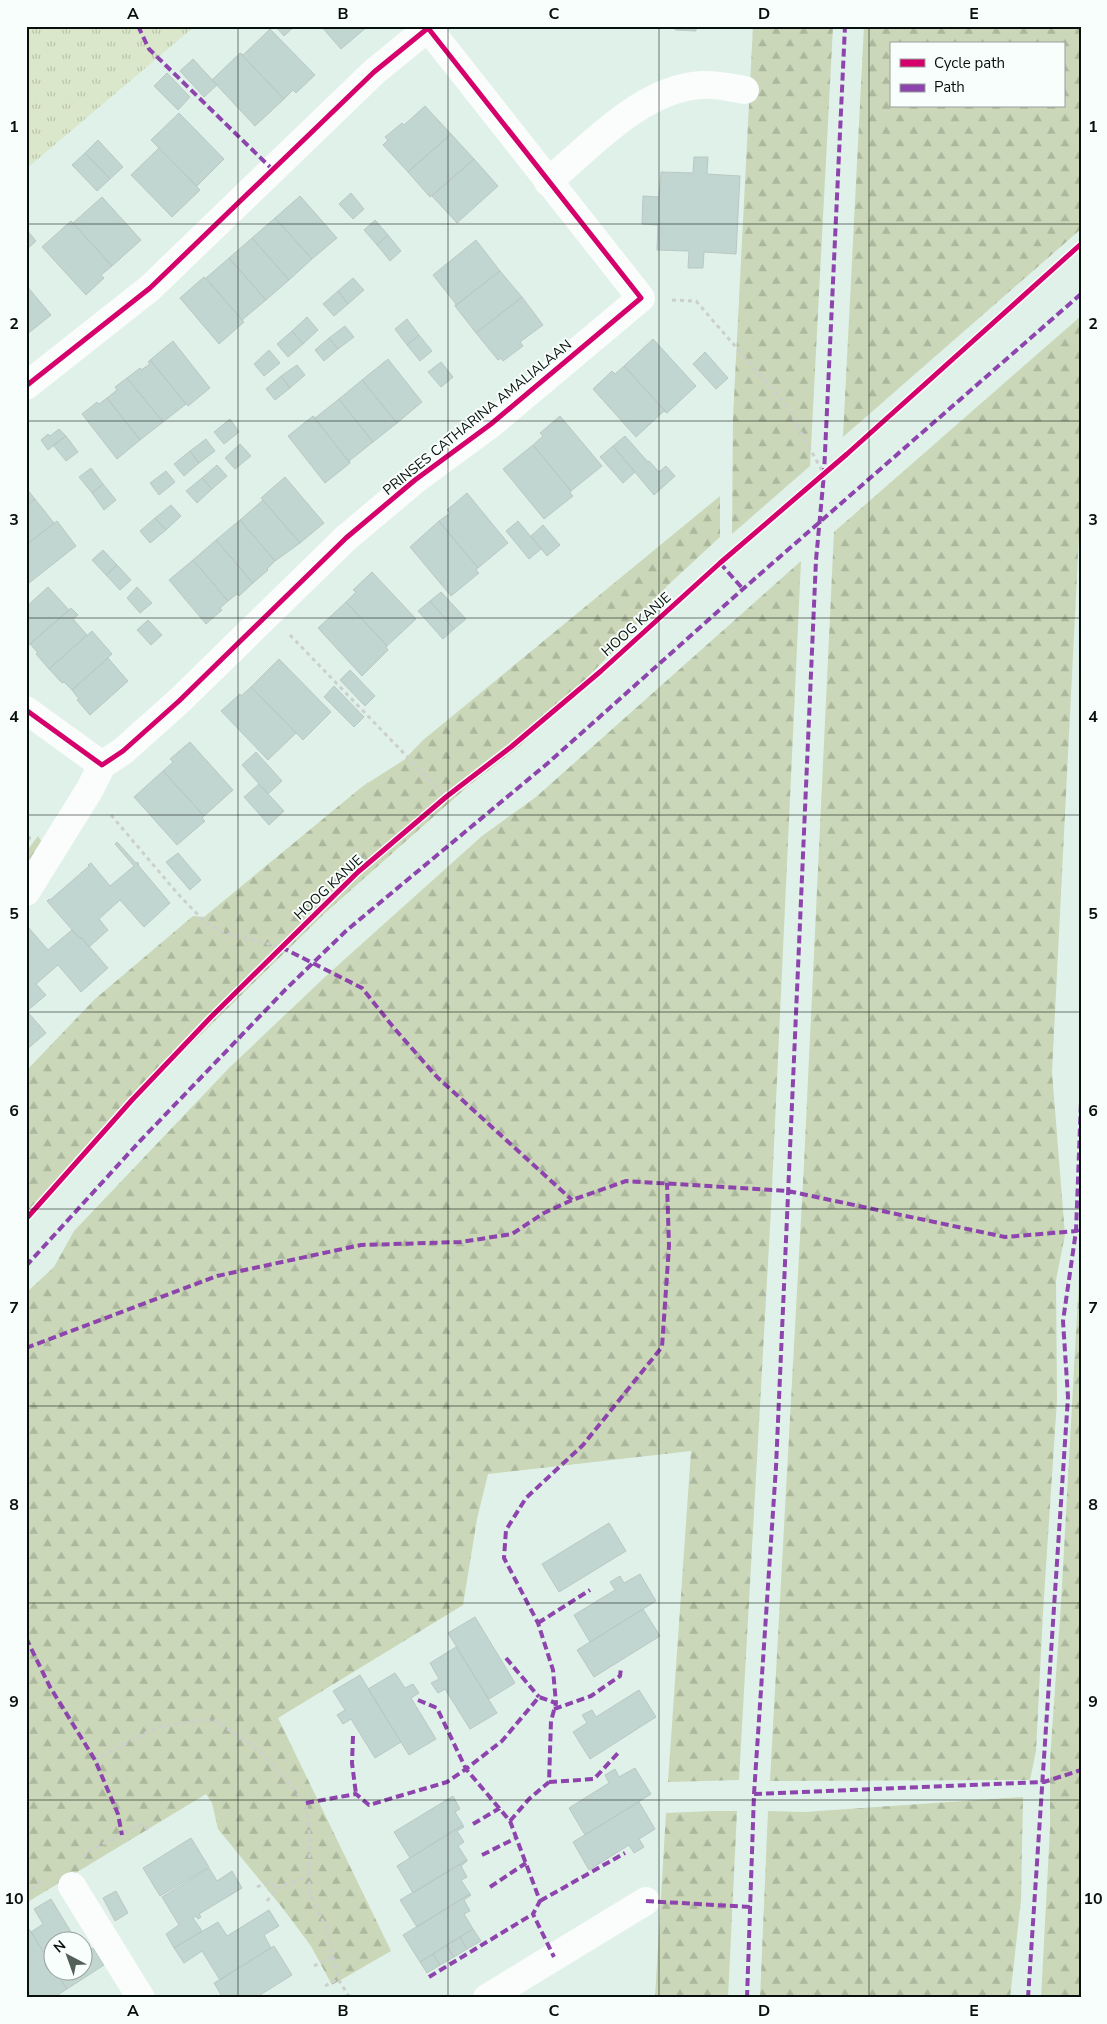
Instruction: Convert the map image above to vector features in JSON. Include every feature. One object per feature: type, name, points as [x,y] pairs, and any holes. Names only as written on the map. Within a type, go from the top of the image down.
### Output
[{"type":"street","points":[[26,386],[150,288],[374,72],[429,27],[548,182],[641,298]]},
{"type":"street","points":[[548,182],[631,112],[655,97],[682,88],[704,84],[745,90]]},
{"type":"street","name":"PRINSES CATHARINA AMALIALAAN","points":[[102,765],[123,751],[179,701],[346,538],[400,493],[491,424],[641,298]]},
{"type":"street","points":[[26,710],[102,765],[90,790],[26,892]]},
{"type":"street","points":[[74,1874],[141,1998]]},
{"type":"street","points":[[487,1998],[646,1901]]},
{"type":"path","points":[[641,298],[696,301],[786,405],[824,474]]},
{"type":"path","points":[[816,481],[829,469]]},
{"type":"path","points":[[269,613],[446,797]]},
{"type":"path","points":[[90,790],[178,894],[205,922],[225,933],[281,947]]},
{"type":"path","points":[[439,803],[452,792]]},
{"type":"path","points":[[274,954],[288,940]]},
{"type":"path","points":[[95,1760],[158,1727],[213,1719],[260,1751],[306,1803],[310,1840],[310,1895],[327,1929],[338,1979],[350,1998]]},
{"type":"path","points":[[74,1874],[91,1850],[142,1824],[150,1832]]},
{"type":"path","points":[[267,1901],[277,1888],[309,1876]]},
{"type":"path","points":[[258,1887],[268,1882],[277,1888]]},
{"type":"path","points":[[314,1966],[333,1956]]},
{"type":"path","points":[[325,1986],[338,1979]]},
{"type":"green space","points":[[26,26],[195,26],[26,169]]},
{"type":"green space","points":[[753,26],[833,26],[810,466],[732,534],[733,417]]},
{"type":"green space","points":[[864,26],[1081,26],[1081,229],[843,437]]},
{"type":"green space","points":[[1081,316],[1081,496],[1052,1072],[1065,1235],[1056,1280],[1057,1400],[1036,1751],[1030,1780],[770,1781],[804,1164],[834,532]]},
{"type":"green space","points":[[720,496],[720,537],[667,586],[624,640],[520,746],[468,786],[325,913],[134,1100],[26,1214],[26,1071],[95,999],[193,916],[204,917],[363,786],[404,760],[422,741]]},
{"type":"green space","points":[[801,561],[771,1209],[739,1780],[668,1782],[691,1451],[488,1474],[477,1519],[463,1605],[278,1718],[391,1951],[332,1985],[311,1946],[218,1829],[212,1803],[206,1794],[26,1903],[26,1293],[54,1267],[74,1231],[229,1068],[326,976],[482,836],[536,797]]},
{"type":"green space","points":[[38,836],[46,849],[26,873],[26,852]]},
{"type":"green space","points":[[1081,1243],[1081,1998],[1041,1998],[1050,1829],[1050,1760],[1061,1604]]},
{"type":"green space","points":[[1023,1797],[1021,1900],[1010,1998],[760,1998],[768,1811],[804,1812]]},
{"type":"green space","points":[[737,1811],[728,1998],[655,1998],[666,1813]]},
{"type":"building","points":[[275,26],[295,26],[284,36]]},
{"type":"building","points":[[321,26],[368,26],[341,49]]},
{"type":"building","points":[[675,26],[696,26],[696,31],[675,30]]},
{"type":"building","points":[[270,29],[315,75],[296,93],[293,90],[284,99],[240,53],[243,55]]},
{"type":"building","points":[[240,53],[284,99],[255,126],[212,80]]},
{"type":"building","points":[[193,59],[217,85],[204,97],[180,71]]},
{"type":"building","points":[[167,73],[190,97],[178,110],[154,86]]},
{"type":"building","points":[[425,106],[451,134],[408,172],[383,145],[388,140],[385,137],[402,123],[404,125]]},
{"type":"building","points":[[179,113],[224,159],[197,186],[151,140]]},
{"type":"building","points":[[451,134],[474,159],[430,197],[408,172]]},
{"type":"building","points":[[98,140],[123,167],[110,179],[85,153]]},
{"type":"building","points":[[159,148],[200,190],[172,217],[131,175]]},
{"type":"building","points":[[85,153],[110,179],[97,191],[72,165]]},
{"type":"building","points":[[694,157],[708,157],[707,174],[740,176],[736,254],[704,252],[703,268],[688,268],[689,251],[657,250],[658,225],[642,224],[643,196],[659,197],[661,172],[693,173]]},
{"type":"building","points":[[474,159],[498,186],[457,223],[432,196]]},
{"type":"building","points":[[351,193],[364,209],[353,219],[339,204]]},
{"type":"building","points":[[300,196],[337,238],[312,259],[275,218]]},
{"type":"building","points":[[102,197],[141,240],[112,266],[73,223]]},
{"type":"building","points":[[275,218],[312,259],[289,280],[252,238]]},
{"type":"building","points":[[375,220],[388,235],[377,245],[364,230]]},
{"type":"building","points":[[71,221],[112,266],[101,275],[104,278],[86,295],[42,247]]},
{"type":"building","points":[[26,229],[36,241],[26,250]]},
{"type":"building","points":[[388,235],[401,251],[390,261],[377,245]]},
{"type":"building","points":[[252,238],[289,280],[266,300],[229,258]]},
{"type":"building","points":[[476,240],[500,271],[455,306],[456,304],[433,275]]},
{"type":"building","points":[[229,258],[266,300],[242,320],[206,278]]},
{"type":"building","points":[[500,271],[522,297],[476,333],[455,306]]},
{"type":"building","points":[[204,277],[244,322],[219,344],[180,298]]},
{"type":"building","points":[[353,278],[364,290],[348,304],[338,291]]},
{"type":"building","points":[[26,285],[51,315],[26,335]]},
{"type":"building","points":[[338,291],[348,304],[334,316],[323,304]]},
{"type":"building","points":[[522,297],[543,325],[520,342],[523,346],[503,361],[501,358],[498,360],[476,333]]},
{"type":"building","points":[[307,317],[318,330],[303,344],[292,331]]},
{"type":"building","points":[[407,319],[419,335],[407,345],[395,329]]},
{"type":"building","points":[[345,326],[354,337],[338,349],[329,338]]},
{"type":"building","points":[[292,331],[303,344],[288,357],[277,344]]},
{"type":"building","points":[[419,335],[432,351],[420,361],[407,345]]},
{"type":"building","points":[[329,338],[338,349],[324,361],[315,350]]},
{"type":"building","points":[[653,339],[696,386],[667,413],[624,366]]},
{"type":"building","points":[[173,341],[210,388],[188,406],[150,360]]},
{"type":"building","points":[[269,350],[280,363],[264,376],[254,364]]},
{"type":"building","points":[[705,352],[728,378],[716,389],[693,364]]},
{"type":"building","points":[[388,359],[422,402],[397,423],[362,380]]},
{"type":"building","points":[[150,360],[186,404],[163,422],[127,378],[140,368],[141,370],[150,364],[148,362]]},
{"type":"building","points":[[441,362],[453,377],[441,387],[428,372]]},
{"type":"building","points":[[297,365],[305,375],[290,388],[281,376]]},
{"type":"building","points":[[624,366],[667,413],[664,411],[636,437],[593,389],[612,371],[615,374]]},
{"type":"building","points":[[281,376],[290,388],[275,400],[266,389]]},
{"type":"building","points":[[127,378],[163,422],[140,440],[107,398],[117,390],[115,387]]},
{"type":"building","points":[[362,380],[397,423],[373,442],[339,399]]},
{"type":"building","points":[[107,398],[140,440],[117,459],[82,414],[97,402],[99,404]]},
{"type":"building","points":[[339,399],[373,442],[349,461],[350,463],[313,416],[315,418]]},
{"type":"building","points":[[313,416],[350,463],[325,483],[288,436]]},
{"type":"building","points":[[560,416],[602,466],[571,491],[533,445],[543,436],[540,433]]},
{"type":"building","points":[[230,419],[239,432],[224,444],[214,432]]},
{"type":"building","points":[[59,429],[66,436],[48,450],[41,440]]},
{"type":"building","points":[[66,436],[78,452],[66,461],[53,445]]},
{"type":"building","points":[[625,436],[659,472],[666,466],[675,476],[654,495],[613,446]]},
{"type":"building","points":[[206,439],[215,451],[199,463],[190,451]]},
{"type":"building","points":[[240,444],[251,456],[235,469],[225,458]]},
{"type":"building","points":[[533,445],[571,491],[570,493],[573,496],[544,519],[503,469]]},
{"type":"building","points":[[613,446],[635,472],[623,483],[600,457]]},
{"type":"building","points":[[190,451],[199,463],[184,476],[174,464]]},
{"type":"building","points":[[217,465],[227,476],[212,489],[202,478]]},
{"type":"building","points":[[91,468],[103,484],[92,493],[79,477]]},
{"type":"building","points":[[166,471],[175,482],[159,495],[150,483]]},
{"type":"building","points":[[285,477],[324,523],[300,543],[261,498]]},
{"type":"building","points":[[202,478],[212,489],[197,503],[186,491]]},
{"type":"building","points":[[103,484],[116,500],[104,510],[92,493]]},
{"type":"building","points":[[26,488],[35,499],[26,506]]},
{"type":"building","points":[[467,493],[508,543],[478,568],[439,521],[450,513],[447,510]]},
{"type":"building","points":[[35,499],[54,523],[26,545],[26,506]]},
{"type":"building","points":[[263,500],[300,543],[275,561],[240,520]]},
{"type":"building","points":[[171,505],[181,516],[166,530],[155,518]]},
{"type":"building","points":[[155,518],[166,530],[150,543],[140,531]]},
{"type":"building","points":[[240,520],[275,561],[253,583],[216,540]]},
{"type":"building","points":[[57,521],[76,546],[29,583],[26,580],[26,545]]},
{"type":"building","points":[[439,521],[478,568],[476,570],[479,573],[451,596],[410,547]]},
{"type":"building","points":[[518,521],[541,549],[529,559],[506,531]]},
{"type":"building","points":[[543,525],[560,545],[547,556],[531,536]]},
{"type":"building","points":[[216,540],[253,583],[239,596],[237,594],[228,601],[193,560]]},
{"type":"building","points":[[103,550],[117,565],[106,575],[92,560]]},
{"type":"building","points":[[193,560],[228,601],[220,608],[222,610],[206,624],[169,580]]},
{"type":"building","points":[[117,565],[131,580],[120,590],[106,575]]},
{"type":"building","points":[[372,572],[416,619],[387,646],[346,602],[356,592],[353,590]]},
{"type":"building","points":[[48,587],[69,610],[28,646],[26,644],[26,607]]},
{"type":"building","points":[[137,587],[152,603],[140,613],[127,598]]},
{"type":"building","points":[[441,592],[466,619],[454,629],[430,601]]},
{"type":"building","points":[[430,601],[454,629],[443,639],[418,611]]},
{"type":"building","points":[[346,602],[387,646],[388,650],[362,676],[318,628]]},
{"type":"building","points":[[71,608],[78,615],[73,619],[87,635],[49,669],[30,644]]},
{"type":"building","points":[[148,620],[162,635],[151,645],[137,630]]},
{"type":"building","points":[[92,631],[112,654],[72,690],[64,682],[62,683],[49,669]]},
{"type":"building","points":[[108,658],[128,681],[90,715],[77,700],[79,699],[72,690]]},
{"type":"building","points":[[279,659],[331,712],[303,740],[251,687]]},
{"type":"building","points":[[350,670],[375,696],[365,706],[340,680]]},
{"type":"building","points":[[334,686],[364,717],[354,727],[324,697]]},
{"type":"building","points":[[251,687],[296,733],[268,760],[221,711]]},
{"type":"building","points":[[190,742],[233,790],[204,816],[163,771],[173,762],[170,759]]},
{"type":"building","points":[[256,752],[282,781],[268,794],[242,765]]},
{"type":"building","points":[[163,771],[204,816],[202,818],[205,821],[177,845],[134,797]]},
{"type":"building","points":[[259,784],[284,811],[269,825],[244,797]]},
{"type":"building","points":[[26,833],[31,838],[26,844]]},
{"type":"building","points":[[117,842],[139,864],[170,903],[144,927],[120,900],[99,919],[108,930],[89,947],[47,901],[91,863],[110,886],[134,866],[115,844]]},
{"type":"building","points":[[178,853],[201,880],[190,890],[166,862]]},
{"type":"building","points":[[28,927],[48,950],[72,930],[80,939],[81,937],[108,968],[81,992],[58,965],[36,984],[46,995],[27,1011],[26,929]]},
{"type":"building","points":[[26,1010],[46,1033],[26,1050]]},
{"type":"building","points":[[609,1523],[626,1551],[559,1592],[542,1564]]},
{"type":"building","points":[[640,1574],[656,1601],[590,1642],[574,1615],[615,1590],[610,1582],[620,1576],[624,1583]]},
{"type":"building","points":[[643,1609],[660,1636],[594,1677],[577,1650]]},
{"type":"building","points":[[475,1617],[515,1683],[489,1699],[448,1633]]},
{"type":"building","points":[[456,1647],[497,1713],[470,1729],[445,1689],[438,1693],[431,1683],[439,1679],[430,1663]]},
{"type":"building","points":[[395,1673],[405,1688],[413,1684],[419,1693],[411,1698],[436,1739],[409,1755],[368,1689]]},
{"type":"building","points":[[360,1675],[401,1742],[375,1758],[351,1719],[343,1724],[337,1715],[345,1710],[333,1691]]},
{"type":"building","points":[[639,1690],[656,1717],[590,1759],[573,1732],[587,1723],[582,1715],[592,1710],[596,1717]]},
{"type":"building","points":[[635,1768],[651,1794],[585,1835],[569,1808],[609,1783],[605,1775],[615,1769],[619,1777]]},
{"type":"building","points":[[453,1796],[460,1809],[455,1812],[463,1825],[410,1858],[394,1832]]},
{"type":"building","points":[[639,1802],[655,1829],[639,1839],[644,1847],[634,1853],[629,1845],[589,1870],[573,1842]]},
{"type":"building","points":[[463,1825],[464,1827],[457,1831],[464,1842],[458,1846],[467,1860],[413,1893],[397,1866]]},
{"type":"building","points":[[191,1838],[209,1867],[160,1896],[143,1868]]},
{"type":"building","points":[[467,1860],[461,1866],[467,1877],[461,1880],[470,1894],[417,1927],[400,1900]]},
{"type":"building","points":[[209,1868],[217,1881],[232,1871],[242,1888],[199,1914],[201,1917],[198,1919],[196,1916],[193,1918],[202,1931],[174,1948],[166,1934],[179,1925],[162,1897]]},
{"type":"building","points":[[116,1891],[128,1913],[115,1921],[103,1898]]},
{"type":"building","points":[[470,1894],[464,1900],[470,1911],[464,1914],[473,1929],[420,1962],[403,1935]]},
{"type":"building","points":[[51,1899],[71,1932],[42,1932],[42,1950],[31,1932],[43,1924],[34,1909]]},
{"type":"building","points":[[269,1910],[279,1926],[264,1935],[271,1948],[220,1980],[202,1951],[184,1963],[174,1948],[218,1922],[227,1936]]},
{"type":"building","points":[[29,1929],[42,1950],[42,1982],[62,1982],[67,1989],[53,1998],[26,1998],[30,1994],[26,1988],[26,1931]]},
{"type":"building","points":[[473,1929],[481,1941],[467,1949],[460,1937]]},
{"type":"building","points":[[460,1937],[467,1949],[454,1957],[446,1945]]},
{"type":"building","points":[[446,1945],[454,1957],[440,1965],[433,1954]]},
{"type":"building","points":[[274,1946],[292,1975],[260,1995],[261,1998],[223,1998],[214,1983]]},
{"type":"building","points":[[92,1949],[104,1965],[92,1973]]},
{"type":"building","points":[[433,1954],[440,1965],[427,1973],[420,1962]]},
{"type":"building","points":[[62,1982],[78,1982],[67,1989]]},
{"type":"marked path","points":[[138,26],[149,49],[272,169]]},
{"type":"marked path","points":[[747,1998],[754,1794],[776,1467],[816,560],[824,474],[845,26]]},
{"type":"marked path","points":[[26,1266],[140,1141],[286,989],[347,930],[548,763],[743,589],[1081,294]]},
{"type":"marked path","points":[[720,563],[743,589]]},
{"type":"marked path","points":[[281,947],[362,988],[437,1077],[572,1200]]},
{"type":"marked path","points":[[1028,1998],[1068,1397],[1063,1321],[1076,1231],[1081,1101]]},
{"type":"marked path","points":[[26,1348],[217,1276],[361,1245],[461,1242],[512,1234],[544,1213],[572,1200],[626,1181],[788,1191],[1005,1237],[1081,1229]]},
{"type":"marked path","points":[[418,1700],[437,1708],[466,1769],[502,1741],[539,1697],[556,1703],[553,1670],[538,1623],[504,1558],[506,1530],[526,1498],[583,1445],[662,1347],[669,1246],[667,1183]]},
{"type":"marked path","points":[[538,1623],[590,1590]]},
{"type":"marked path","points":[[26,1638],[50,1687],[95,1760],[118,1814],[122,1835]]},
{"type":"marked path","points":[[506,1658],[539,1697]]},
{"type":"marked path","points":[[554,1709],[591,1696],[620,1676],[621,1668]]},
{"type":"marked path","points":[[510,1821],[529,1799],[549,1782],[551,1721],[556,1703]]},
{"type":"marked path","points":[[353,1736],[352,1763],[356,1794]]},
{"type":"marked path","points":[[549,1782],[594,1779],[619,1752]]},
{"type":"marked path","points":[[306,1803],[356,1794],[369,1805],[447,1782],[466,1769],[510,1821],[540,1901],[533,1914],[554,1957]]},
{"type":"marked path","points":[[754,1794],[1044,1782],[1081,1770]]},
{"type":"marked path","points":[[473,1824],[500,1808]]},
{"type":"marked path","points":[[482,1855],[516,1838]]},
{"type":"marked path","points":[[540,1901],[625,1853]]},
{"type":"marked path","points":[[490,1887],[526,1863]]},
{"type":"marked path","points":[[646,1901],[750,1907]]},
{"type":"marked path","points":[[429,1977],[533,1914]]},
{"type":"cycle path","points":[[26,386],[150,288],[374,72],[428,28],[641,298],[491,424],[415,480],[346,538],[179,701],[123,751],[102,765],[26,710]]},
{"type":"cycle path","name":"HOOG KANJE","points":[[26,1219],[132,1100],[211,1017],[358,872],[446,797],[511,747],[601,671],[720,563],[847,454],[1081,244]]}]
